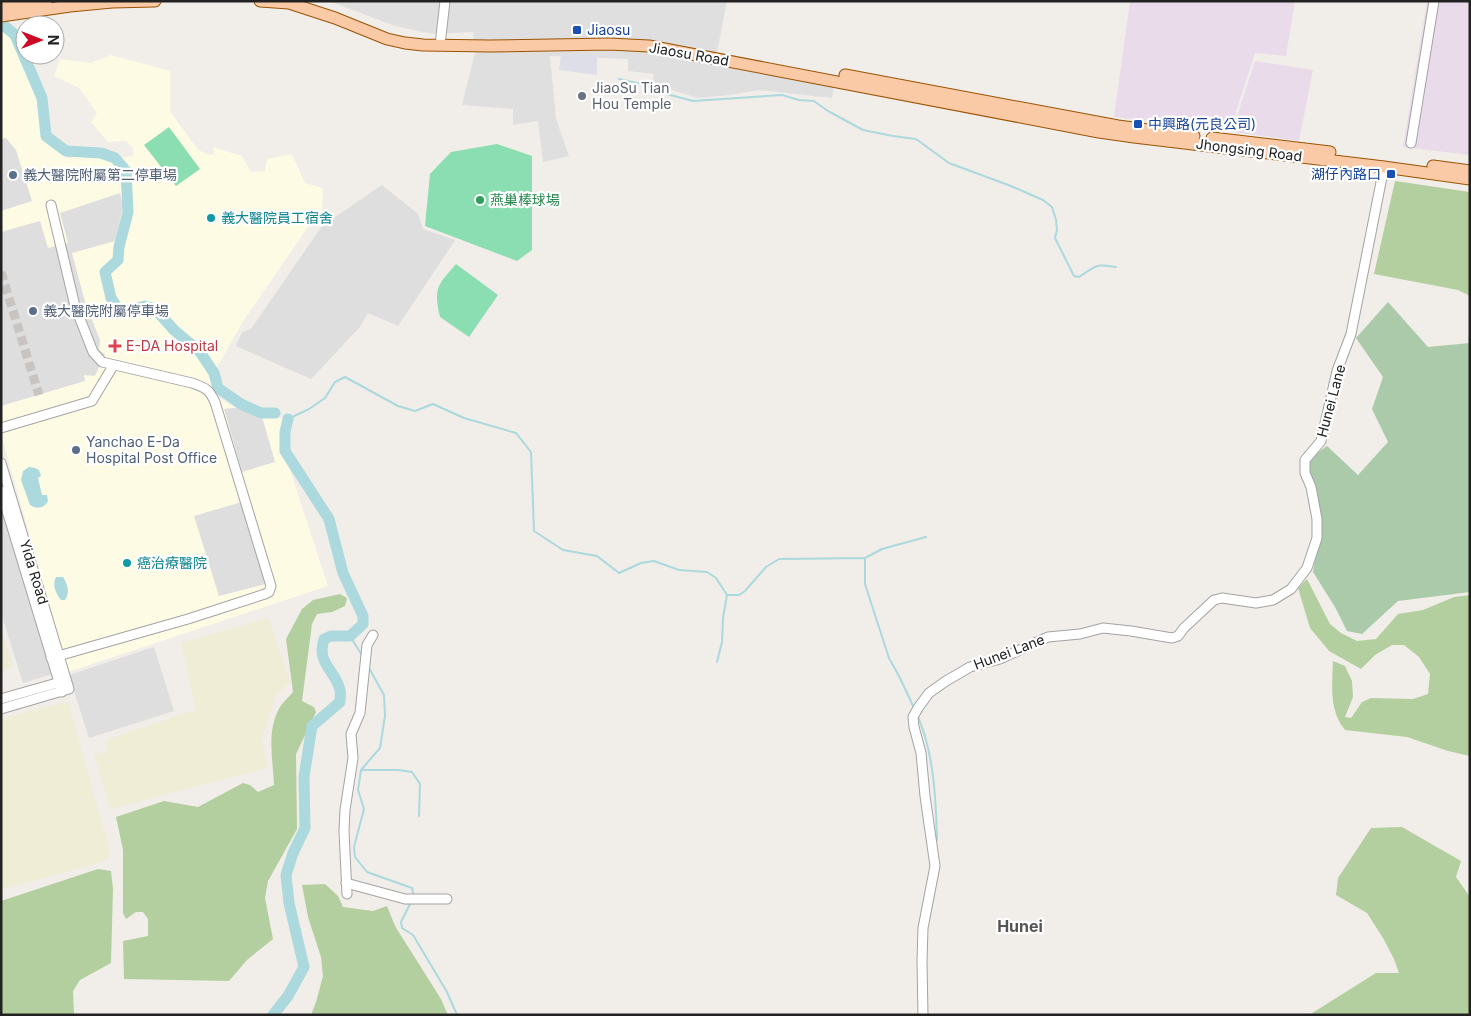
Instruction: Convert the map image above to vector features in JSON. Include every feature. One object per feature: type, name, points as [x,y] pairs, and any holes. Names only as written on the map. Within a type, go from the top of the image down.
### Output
[{"type":"main road","points":[[6,11],[46,1]]},
{"type":"main road","points":[[6,11],[112,2],[155,1]]},
{"type":"main road","name":"Jiaosu Road","points":[[260,1],[289,3],[335,18],[387,39],[405,43],[441,42]]},
{"type":"main road","name":"Jiaosu Road","points":[[306,1],[370,25],[406,36],[441,42],[490,46],[609,44],[649,46],[1030,114]]},
{"type":"main road","name":"Jhongsing Road","points":[[1030,114],[1134,137],[1384,166],[1470,179]]},
{"type":"main road","name":"Jhongsing Road","points":[[1030,114],[1134,129],[1275,145],[1470,171]]},
{"type":"street","points":[[441,42],[445,1]]},
{"type":"street","points":[[1411,143],[1434,1]]},
{"type":"street","name":"Hunei Lane","points":[[924,1015],[923,928],[934,866],[921,753],[913,717],[929,693],[946,681],[970,667],[1000,659],[1048,637],[1080,634],[1102,628],[1172,638],[1178,636],[1214,600],[1222,598],[1256,603],[1273,600],[1291,589],[1307,568],[1317,538],[1318,519],[1305,473],[1306,460],[1321,441],[1338,371],[1351,334],[1384,166]]},
{"type":"street","points":[[51,205],[75,306],[93,352],[102,362],[192,383],[210,391],[271,586],[269,592],[265,594],[188,619],[55,657]]},
{"type":"street","points":[[1,428],[92,401],[114,366]]},
{"type":"street","name":"Yida Road","points":[[1,463],[62,685]]},
{"type":"street","name":"Yida Road","points":[[1,491],[55,657]]},
{"type":"street","points":[[347,894],[344,831],[345,810],[353,758],[351,734],[360,713],[367,645],[373,634]]},
{"type":"street","points":[[1,699],[62,685]]},
{"type":"street","points":[[1,708],[62,685]]},
{"type":"street","points":[[346,882],[405,899],[448,899]]},
{"type":"shaded area","points":[[329,1],[727,1],[714,64],[834,85],[832,98],[759,90],[698,98],[652,84],[654,74],[628,71],[628,59],[550,56],[556,119],[569,156],[543,162],[538,121],[513,125],[513,109],[462,105],[475,53],[473,32],[433,34],[395,26]]},
{"type":"shaded area","points":[[1130,1],[1295,1],[1286,56],[1255,53],[1230,130],[1114,117]]},
{"type":"shaded area","points":[[1427,1],[1470,1],[1470,155],[1403,147]]},
{"type":"shaded area","name":"E-DA Hospital","points":[[1,30],[15,40],[15,65],[25,65],[37,98],[41,136],[67,158],[94,156],[107,159],[133,156],[133,148],[126,141],[108,142],[91,122],[97,113],[79,88],[54,76],[58,65],[65,65],[65,60],[91,63],[111,55],[170,71],[170,111],[198,150],[209,155],[214,154],[213,147],[242,156],[251,172],[265,171],[267,159],[292,154],[305,183],[323,188],[322,214],[312,221],[242,323],[216,369],[217,397],[239,410],[283,419],[285,455],[328,586],[68,672],[1,434]]},
{"type":"shaded area","points":[[563,52],[597,55],[597,75],[559,70],[561,54]]},
{"type":"shaded area","points":[[1255,61],[1313,70],[1299,141],[1232,132]]},
{"type":"shaded area","name":"義大醫院附屬第二停車場","points":[[6,138],[16,150],[32,201],[1,211],[1,139]]},
{"type":"shaded area","points":[[382,185],[418,214],[423,229],[455,240],[398,326],[368,313],[359,328],[311,379],[236,346],[242,332],[251,329],[322,226]]},
{"type":"shaded area","name":"義大醫院附屬停車場","points":[[120,193],[123,207],[115,241],[72,253],[85,302],[100,340],[99,350],[105,354],[95,376],[84,375],[85,381],[1,406],[1,232],[40,221],[48,248],[68,243],[60,213]]},
{"type":"shaded area","points":[[242,407],[261,413],[275,462],[242,472],[224,409]]},
{"type":"shaded area","points":[[242,502],[266,584],[219,596],[194,516]]},
{"type":"shaded area","points":[[1,504],[52,674],[23,683],[1,613]]},
{"type":"shaded area","points":[[269,618],[290,682],[275,697],[262,738],[267,768],[110,809],[94,755],[108,750],[106,740],[196,710],[181,643]]},
{"type":"shaded area","points":[[1,629],[13,666],[1,673]]},
{"type":"shaded area","points":[[154,647],[174,711],[89,738],[69,675]]},
{"type":"shaded area","points":[[61,703],[69,704],[109,849],[109,856],[102,862],[1,890],[1,719]]},
{"type":"green space","points":[[169,127],[200,169],[176,186],[144,145]]},
{"type":"green space","name":"燕巢棒球場","points":[[497,144],[532,156],[532,250],[517,261],[425,226],[430,174],[451,152]]},
{"type":"green space","points":[[1395,181],[1470,192],[1470,296],[1458,290],[1374,274]]},
{"type":"green space","points":[[456,264],[498,295],[469,337],[440,317],[438,307],[437,293],[441,282]]},
{"type":"green space","points":[[1388,302],[1428,347],[1470,343],[1470,592],[1398,601],[1362,634],[1347,631],[1335,607],[1313,572],[1320,526],[1307,468],[1313,456],[1327,446],[1358,475],[1388,442],[1372,409],[1383,377],[1356,338]]},
{"type":"green space","points":[[1307,579],[1330,624],[1341,633],[1357,641],[1376,639],[1398,614],[1423,610],[1454,597],[1470,595],[1470,756],[1448,751],[1407,737],[1345,730],[1336,715],[1334,706],[1332,688],[1333,661],[1345,666],[1352,681],[1353,697],[1345,717],[1351,718],[1362,702],[1371,698],[1413,699],[1428,694],[1430,674],[1419,657],[1404,645],[1392,645],[1375,655],[1361,669],[1329,651],[1310,628],[1298,588]]},
{"type":"green space","points":[[340,594],[347,598],[345,606],[332,612],[317,614],[312,624],[302,701],[314,707],[316,712],[296,754],[297,829],[268,881],[265,898],[273,939],[247,960],[229,981],[124,979],[123,941],[148,936],[148,919],[143,912],[136,912],[126,919],[123,913],[123,850],[116,817],[164,801],[198,807],[243,783],[250,785],[258,792],[274,785],[271,745],[273,726],[280,707],[293,692],[286,639],[302,609],[313,600]]},
{"type":"green space","points":[[1402,827],[1461,861],[1456,877],[1470,897],[1470,1015],[1309,1015],[1376,973],[1399,973],[1383,938],[1367,913],[1336,895],[1338,878],[1371,828]]},
{"type":"green space","points":[[98,869],[111,871],[113,889],[111,963],[80,980],[73,991],[74,1015],[1,1015],[1,901]]},
{"type":"green space","points":[[325,884],[338,896],[343,907],[373,911],[387,906],[395,926],[441,999],[448,1015],[311,1015],[323,976],[321,957],[308,917],[302,885]]},
{"type":"water","points":[[29,467],[39,470],[41,476],[38,478],[42,495],[47,495],[48,501],[40,508],[30,505],[21,480],[23,471]]},
{"type":"water","points":[[56,577],[63,577],[68,588],[65,600],[61,600],[56,592],[54,583]]},
{"type":"waterway","points":[[1,23],[15,35],[42,98],[46,136],[66,151],[101,153],[115,158],[126,171],[128,212],[119,247],[118,260],[105,272],[111,298],[118,309],[130,310],[145,306],[157,311],[174,330],[200,352],[214,373],[218,388],[241,404],[261,413],[275,413]]},
{"type":"waterway","points":[[619,79],[646,85],[663,93],[693,101],[782,95],[799,100],[814,101],[863,130],[916,139],[949,163],[1011,186],[1043,200],[1052,207],[1057,230],[1055,238],[1074,276],[1079,277],[1093,268],[1104,265],[1116,267]]},
{"type":"waterway","points":[[288,419],[309,409],[325,398],[335,382],[345,377],[398,406],[415,411],[433,404],[464,418],[516,433],[531,452],[534,531],[563,550],[597,556],[619,573],[641,563],[654,561],[679,570],[707,572],[716,578],[727,595],[739,595],[745,591],[766,567],[779,559],[865,558],[882,549],[926,537]]},
{"type":"waterway","points":[[273,1015],[288,996],[304,967],[289,903],[286,875],[293,853],[305,828],[304,777],[312,726],[340,702],[338,683],[322,655],[324,639],[331,636],[350,636],[363,624],[363,616],[343,573],[329,519],[285,451],[285,432],[288,419]]},
{"type":"waterway","points":[[865,558],[865,584],[889,658],[914,708]]},
{"type":"waterway","points":[[717,662],[722,642],[723,618],[727,595]]},
{"type":"waterway","points":[[350,636],[363,657]]},
{"type":"waterway","points":[[369,668],[384,695],[385,716],[380,748],[361,770],[358,790],[364,809],[354,847],[355,857],[367,872],[412,888],[414,896]]},
{"type":"waterway","points":[[918,717],[931,761],[935,793],[937,840]]},
{"type":"waterway","points":[[361,770],[412,772],[420,784],[419,816]]},
{"type":"waterway","points":[[411,902],[401,922],[402,928],[413,935],[447,992],[457,1015]]},
{"type":"tunnel","points":[[1,272],[39,395]]},
{"type":"place","name":"Jiaosu","points":[[577,30]]},
{"type":"place","name":"JiaoSu Tian Hou Temple","points":[[582,96]]},
{"type":"place","name":"中興路(元良公司)","points":[[1138,124]]},
{"type":"place","name":"湖仔內路口","points":[[1391,174]]},
{"type":"place","name":"義大醫院附屬第二停車場","points":[[13,175]]},
{"type":"place","name":"燕巢棒球場","points":[[480,200]]},
{"type":"place","name":"義大醫院員工宿舍","points":[[211,218]]},
{"type":"place","name":"義大醫院附屬停車場","points":[[33,311]]},
{"type":"place","name":"E-DA Hospital","points":[[115,346]]},
{"type":"place","name":"Yanchao E-Da Hospital Post Office","points":[[76,450]]},
{"type":"place","name":"癌治療醫院","points":[[127,563]]},
{"type":"district","name":"Hunei","points":[[1020,926]]}]
